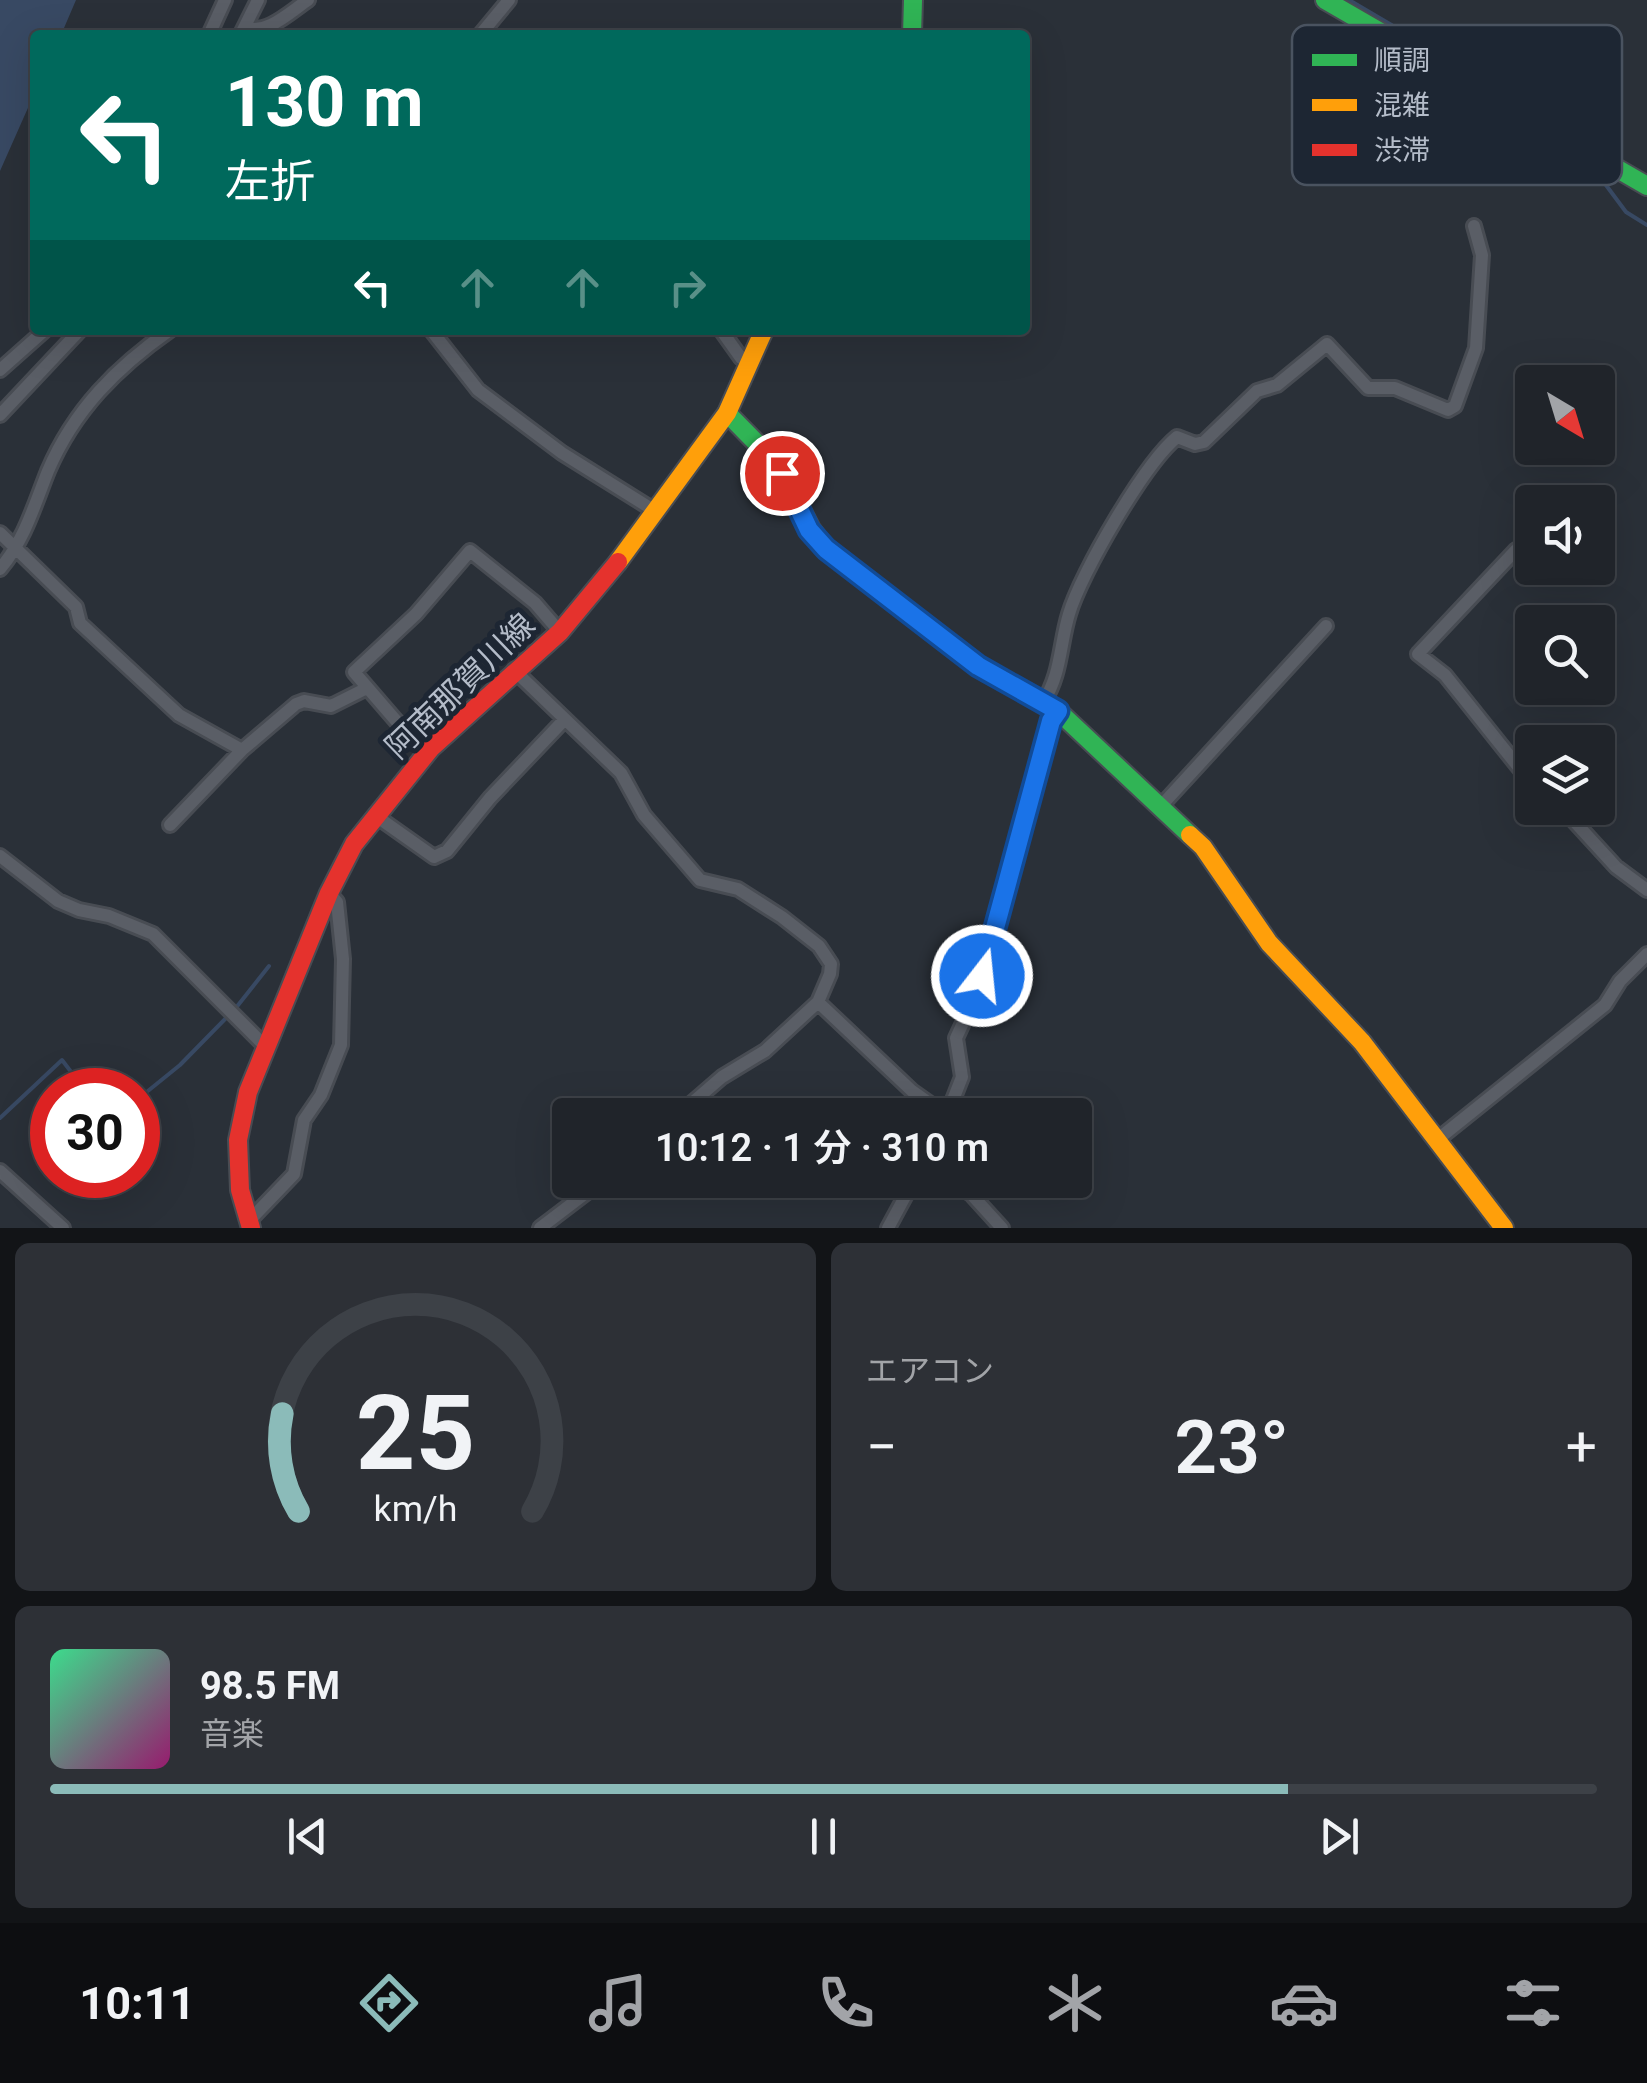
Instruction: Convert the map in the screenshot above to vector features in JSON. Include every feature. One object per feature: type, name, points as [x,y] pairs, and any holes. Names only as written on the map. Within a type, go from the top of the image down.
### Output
[{"type":"main road","points":[[912,30],[914,0]]},
{"type":"main road","points":[[1325,0],[1368,25]]},
{"type":"main road","points":[[1622,172],[1647,186]]},
{"type":"main road","name":"阿南那賀川線","points":[[250,1224],[240,1190],[238,1140],[248,1092],[329,894],[354,844],[431,748],[560,632],[616,565],[727,413],[762,335]]},
{"type":"main road","points":[[727,413],[776,462],[809,530],[826,549],[978,666],[1050,706],[1203,847],[1269,943],[1362,1042],[1504,1228]]},
{"type":"street","points":[[211,30],[225,0]]},
{"type":"street","points":[[243,30],[258,0]]},
{"type":"street","points":[[264,30],[308,0]]},
{"type":"street","points":[[484,30],[509,0]]},
{"type":"street","points":[[953,1098],[962,1077],[956,1038],[975,998],[988,955],[1051,721],[1050,706],[1070,612],[1124,508],[1177,437],[1195,444],[1204,442],[1257,391],[1277,385],[1328,344],[1368,388],[1386,386],[1448,410],[1455,406],[1476,348],[1482,255],[1474,226]]},
{"type":"street","points":[[0,370],[39,335]]},
{"type":"street","points":[[0,415],[75,335]]},
{"type":"street","points":[[0,569],[18,548],[50,467],[87,403],[114,374],[164,335]]},
{"type":"street","points":[[434,335],[478,390],[562,452],[655,511]]},
{"type":"street","points":[[725,335],[741,358],[750,362]]},
{"type":"street","points":[[0,533],[76,607],[80,623],[179,715],[242,750]]},
{"type":"street","points":[[431,748],[404,730],[354,672],[416,614],[470,551],[535,603],[560,632]]},
{"type":"street","points":[[1515,551],[1418,654],[1445,675],[1515,763]]},
{"type":"street","points":[[1161,806],[1326,626]]},
{"type":"street","points":[[514,670],[621,774],[644,815],[700,880],[738,888],[782,916],[826,953],[831,964],[818,1002],[765,1051],[722,1076],[697,1098]]},
{"type":"street","points":[[170,826],[242,750],[296,704],[304,701],[330,706],[367,688]]},
{"type":"street","points":[[376,816],[434,856],[447,850],[565,719]]},
{"type":"street","points":[[1578,825],[1616,867],[1647,890]]},
{"type":"street","points":[[0,856],[58,901],[153,934],[265,1046]]},
{"type":"street","points":[[250,1224],[294,1174],[304,1120],[321,1095],[341,1046],[343,959],[337,902],[329,894]]},
{"type":"street","points":[[1437,1140],[1604,1005],[1620,981],[1647,954]]},
{"type":"street","points":[[818,1002],[922,1098]]},
{"type":"street","points":[[0,1171],[63,1228]]},
{"type":"street","points":[[540,1228],[579,1198]]},
{"type":"street","points":[[888,1228],[904,1198]]},
{"type":"street","points":[[975,1198],[1002,1228]]},
{"type":"water","points":[[0,0],[76,0],[63,30],[30,30],[30,103],[0,171]]},
{"type":"waterway","points":[[1349,0],[1392,25]]},
{"type":"waterway","points":[[1606,185],[1626,212],[1647,225]]},
{"type":"waterway","points":[[235,1009],[269,966]]},
{"type":"waterway","points":[[160,1081],[228,1016]]},
{"type":"waterway","points":[[53,1068],[62,1060],[68,1068]]},
{"type":"waterway","points":[[0,1118],[30,1090]]},
{"type":"traffic: fast","points":[[912,30],[913,0]]},
{"type":"traffic: fast","points":[[1325,0],[1368,25]]},
{"type":"traffic: fast","points":[[1622,172],[1647,186]]},
{"type":"traffic: fast","points":[[727,413],[778,465],[811,529],[826,549],[979,666],[1058,711],[1190,835]]},
{"type":"traffic: slow","points":[[618,562],[727,413],[762,335]]},
{"type":"traffic: slow","points":[[1190,835],[1203,847],[1269,943],[1362,1042],[1504,1228]]},
{"type":"traffic: jam","points":[[251,1228],[240,1190],[238,1140],[248,1092],[329,893],[354,844],[431,748],[560,632],[618,562]]},
{"type":"route","points":[[782,473],[809,530],[826,549],[978,666],[1058,711],[1051,721],[982,976]]}]
